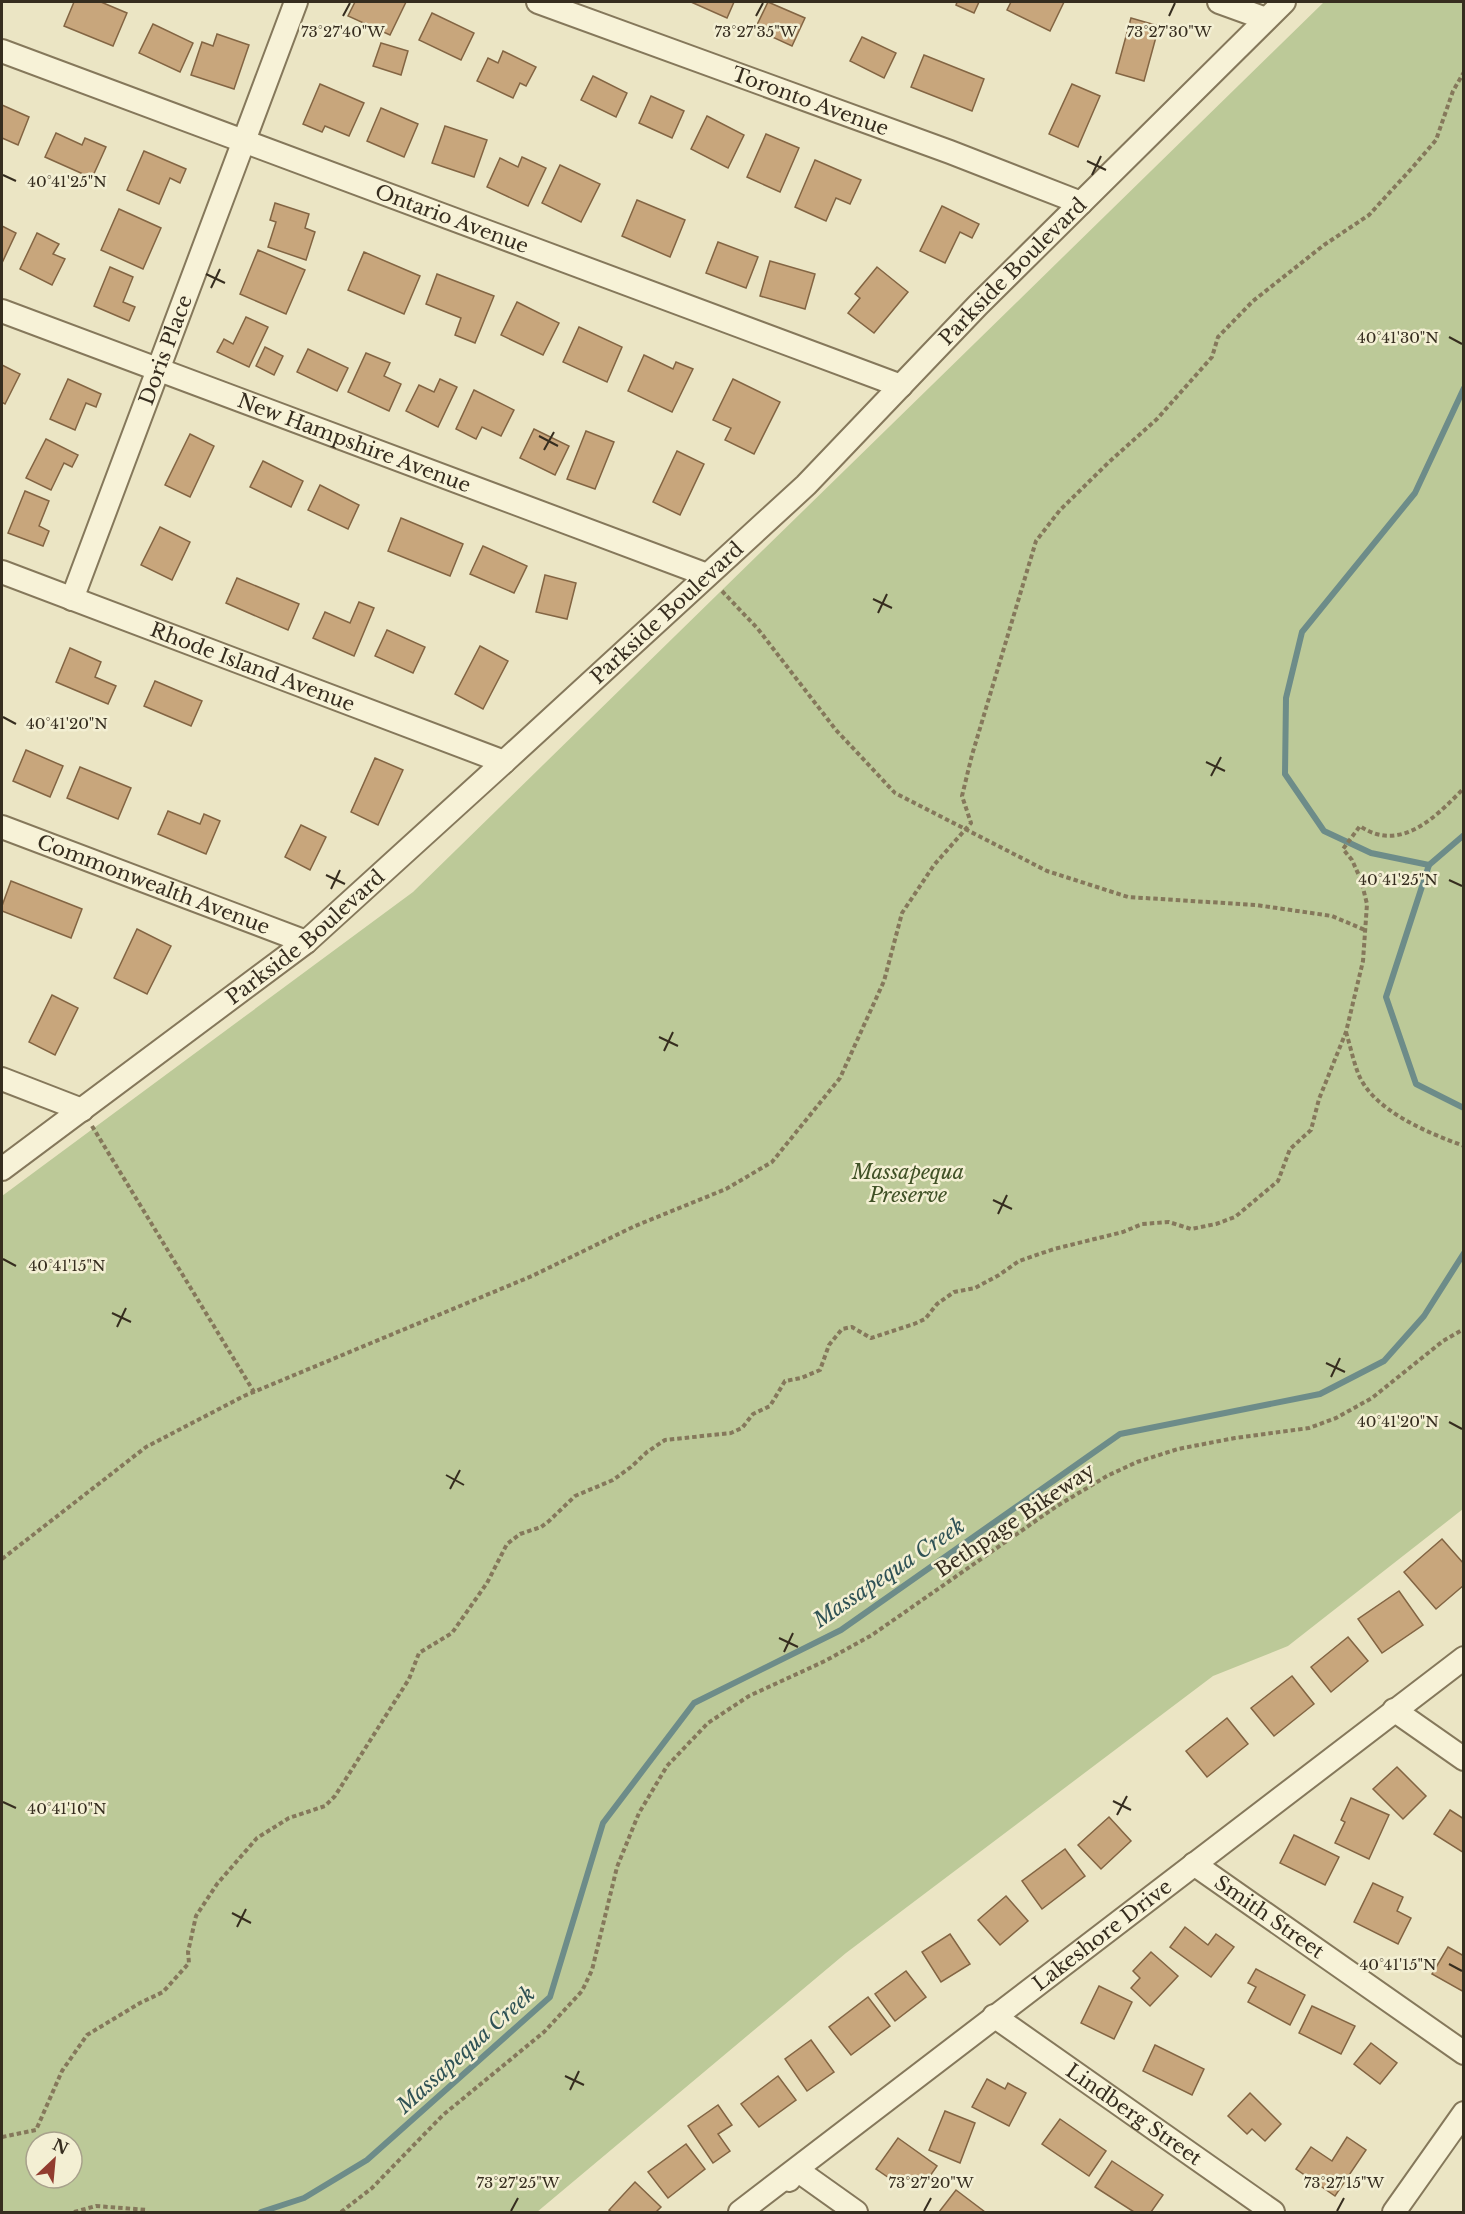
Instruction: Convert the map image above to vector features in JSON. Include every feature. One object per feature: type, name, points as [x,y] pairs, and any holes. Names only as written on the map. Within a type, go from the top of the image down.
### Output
[{"type":"street","name":"Doris Place","points":[[72,599],[296,2]]},
{"type":"street","name":"Toronto Avenue","points":[[538,2],[565,6],[1081,203]]},
{"type":"street","points":[[1219,2],[1266,19]]},
{"type":"street","name":"Parkside Boulevard","points":[[2,1169],[306,942],[504,762],[806,485],[1081,203],[1284,2]]},
{"type":"street","name":"Ontario Avenue","points":[[2,51],[901,386]]},
{"type":"street","name":"New Hampshire Avenue","points":[[2,311],[707,575]]},
{"type":"street","name":"Rhode Island Avenue","points":[[2,572],[504,762]]},
{"type":"street","name":"Commonwealth Avenue","points":[[2,827],[306,942]]},
{"type":"street","points":[[2,1079],[82,1110]]},
{"type":"street","name":"Lakeshore Drive","points":[[740,2212],[1464,1658]]},
{"type":"street","points":[[1394,1710],[1464,1759]]},
{"type":"street","name":"Smith Street","points":[[1194,1864],[1464,2053]]},
{"type":"street","name":"Lindberg Street","points":[[994,2016],[1273,2212]]},
{"type":"street","points":[[1394,2212],[1464,2113]]},
{"type":"street","points":[[765,2212],[796,2170],[856,2212]]},
{"type":"path","points":[[2,1559],[146,1447],[254,1392],[532,1276],[635,1226],[726,1189],[772,1162],[840,1078],[884,981],[902,913],[934,865],[971,823],[962,796],[972,755],[1036,541],[1060,510],[1108,462],[1157,419],[1212,357],[1218,337],[1253,301],[1324,245],[1370,215],[1436,140],[1453,91],[1464,72]]},
{"type":"path","points":[[707,575],[759,629],[836,730],[895,794],[1047,871],[1128,897],[1267,907],[1332,916],[1365,930]]},
{"type":"path","points":[[2,2137],[36,2130],[62,2071],[87,2035],[132,2007],[163,1992],[189,1963],[188,1952],[196,1916],[217,1884],[257,1838],[289,1818],[325,1806],[335,1796],[409,1678],[419,1653],[452,1633],[487,1583],[507,1544],[520,1534],[541,1527],[575,1496],[613,1480],[646,1452],[665,1440],[731,1433],[742,1428],[753,1414],[770,1406],[785,1381],[801,1378],[820,1370],[829,1345],[842,1329],[852,1327],[871,1338],[914,1324],[925,1319],[937,1304],[954,1292],[975,1288],[1019,1261],[1054,1249],[1105,1238],[1142,1224],[1169,1222],[1191,1229],[1215,1224],[1235,1217],[1278,1181],[1290,1149],[1311,1130],[1319,1099],[1346,1032],[1363,961],[1367,904],[1361,880],[1352,860],[1343,849],[1360,826],[1371,833],[1387,836],[1404,834],[1426,824],[1464,788]]},
{"type":"path","points":[[1346,1032],[1358,1075],[1382,1106],[1434,1135],[1464,1146]]},
{"type":"path","points":[[82,1110],[254,1392]]},
{"type":"path","name":"Bethpage Bikeway","points":[[341,2212],[372,2188],[443,2115],[544,2032],[582,1991],[592,1970],[617,1867],[639,1813],[667,1766],[708,1723],[749,1696],[825,1661],[872,1635],[1057,1506],[1107,1476],[1137,1462],[1178,1449],[1235,1438],[1309,1428],[1336,1418],[1372,1398],[1443,1341],[1464,1329]]},
{"type":"path","points":[[74,2212],[96,2206],[148,2210]]},
{"type":"green space","name":"Massapequa Preserve","points":[[1324,2],[1463,2],[1463,1509],[1288,1646],[1213,1676],[846,1953],[537,2212],[2,2212],[2,1196],[413,892]]},
{"type":"building","points":[[74,2],[101,2],[127,13],[113,46],[64,26]]},
{"type":"building","points":[[355,2],[406,2],[390,35],[348,16]]},
{"type":"building","points":[[691,2],[734,2],[727,18]]},
{"type":"building","points":[[768,2],[805,18],[792,46],[755,29]]},
{"type":"building","points":[[957,2],[979,2],[974,13],[956,5]]},
{"type":"building","points":[[1011,2],[1064,2],[1050,31],[1007,10]]},
{"type":"building","points":[[432,13],[474,33],[461,60],[419,40]]},
{"type":"building","points":[[1131,18],[1159,26],[1144,81],[1116,73]]},
{"type":"building","points":[[153,24],[193,43],[180,72],[139,53]]},
{"type":"building","points":[[217,34],[249,45],[234,89],[191,75],[202,42],[213,46]]},
{"type":"building","points":[[862,37],[896,53],[884,78],[850,61]]},
{"type":"building","points":[[381,43],[408,51],[401,75],[373,66]]},
{"type":"building","points":[[503,51],[536,67],[526,86],[520,83],[513,98],[477,81],[488,58],[498,63]]},
{"type":"building","points":[[924,55],[984,79],[972,111],[911,87]]},
{"type":"building","points":[[593,76],[627,93],[616,117],[581,100]]},
{"type":"building","points":[[320,84],[364,103],[349,136],[325,126],[322,132],[303,124]]},
{"type":"building","points":[[1072,84],[1100,96],[1078,147],[1049,134]]},
{"type":"building","points":[[651,96],[684,111],[672,138],[639,123]]},
{"type":"building","points":[[2,105],[29,117],[18,145],[2,138]]},
{"type":"building","points":[[381,108],[418,124],[404,157],[367,141]]},
{"type":"building","points":[[707,116],[744,135],[728,168],[691,149]]},
{"type":"building","points":[[445,126],[487,140],[474,177],[432,163]]},
{"type":"building","points":[[56,133],[82,145],[85,138],[106,147],[92,178],[45,157]]},
{"type":"building","points":[[766,134],[799,148],[780,192],[747,177]]},
{"type":"building","points":[[144,151],[186,169],[180,183],[170,178],[159,204],[127,190]]},
{"type":"building","points":[[522,157],[546,168],[528,206],[487,187],[500,158],[518,167]]},
{"type":"building","points":[[815,160],[861,180],[850,204],[836,198],[826,221],[795,207]]},
{"type":"building","points":[[560,165],[600,184],[581,222],[542,203]]},
{"type":"building","points":[[637,200],[685,220],[670,257],[622,236]]},
{"type":"building","points":[[275,203],[309,214],[305,228],[315,232],[306,260],[268,247],[276,222],[270,220]]},
{"type":"building","points":[[942,206],[979,224],[972,238],[960,232],[945,263],[920,251]]},
{"type":"building","points":[[119,209],[161,228],[143,269],[101,250]]},
{"type":"building","points":[[2,226],[16,233],[2,263]]},
{"type":"building","points":[[37,233],[59,244],[53,254],[65,259],[52,285],[20,269]]},
{"type":"building","points":[[718,242],[758,257],[746,288],[706,273]]},
{"type":"building","points":[[258,250],[305,270],[286,314],[240,294]]},
{"type":"building","points":[[364,252],[420,276],[404,314],[348,290]]},
{"type":"building","points":[[770,261],[815,274],[805,309],[760,296]]},
{"type":"building","points":[[110,267],[133,277],[123,302],[135,307],[129,321],[94,306]]},
{"type":"building","points":[[877,267],[908,292],[874,333],[848,313],[860,298],[855,294]]},
{"type":"building","points":[[437,274],[494,296],[475,343],[455,335],[461,318],[426,304]]},
{"type":"building","points":[[517,302],[559,323],[543,355],[501,335]]},
{"type":"building","points":[[246,317],[268,327],[249,367],[217,352],[224,339],[233,344]]},
{"type":"building","points":[[579,327],[622,347],[607,382],[563,362]]},
{"type":"building","points":[[265,347],[283,356],[274,375],[256,366]]},
{"type":"building","points":[[308,349],[348,368],[337,391],[297,372]]},
{"type":"building","points":[[366,353],[390,363],[384,376],[401,384],[389,411],[348,392]]},
{"type":"building","points":[[644,355],[673,369],[676,362],[693,369],[672,412],[628,391]]},
{"type":"building","points":[[2,365],[20,374],[5,404],[2,402]]},
{"type":"building","points":[[68,379],[101,394],[96,407],[86,403],[75,430],[50,419]]},
{"type":"building","points":[[440,379],[457,387],[438,427],[406,411],[419,385],[434,392]]},
{"type":"building","points":[[733,379],[780,402],[754,454],[725,440],[731,428],[713,420]]},
{"type":"building","points":[[474,390],[514,410],[501,436],[482,427],[476,439],[456,429]]},
{"type":"building","points":[[534,429],[569,446],[555,475],[520,458]]},
{"type":"building","points":[[586,431],[614,442],[595,489],[567,479]]},
{"type":"building","points":[[190,434],[214,446],[190,497],[165,485]]},
{"type":"building","points":[[46,439],[78,455],[72,467],[64,463],[51,490],[26,478]]},
{"type":"building","points":[[677,451],[704,464],[680,515],[653,502]]},
{"type":"building","points":[[263,461],[303,481],[291,507],[250,487]]},
{"type":"building","points":[[320,485],[359,505],[348,529],[308,510]]},
{"type":"building","points":[[25,491],[49,501],[39,526],[49,531],[43,546],[8,533]]},
{"type":"building","points":[[401,518],[463,544],[450,576],[388,551]]},
{"type":"building","points":[[160,527],[190,542],[172,580],[141,565]]},
{"type":"building","points":[[483,546],[527,566],[514,593],[470,574]]},
{"type":"building","points":[[545,575],[576,583],[567,619],[536,612]]},
{"type":"building","points":[[237,578],[299,604],[288,630],[226,603]]},
{"type":"building","points":[[359,602],[374,608],[354,656],[313,638],[325,612],[350,623]]},
{"type":"building","points":[[387,630],[425,647],[413,673],[375,656]]},
{"type":"building","points":[[480,646],[508,661],[483,709],[455,694]]},
{"type":"building","points":[[70,648],[101,662],[95,677],[116,686],[108,704],[56,682]]},
{"type":"building","points":[[155,681],[202,701],[191,726],[144,706]]},
{"type":"building","points":[[26,750],[63,766],[50,797],[13,781]]},
{"type":"building","points":[[375,758],[403,770],[378,825],[351,812]]},
{"type":"building","points":[[80,767],[131,788],[118,819],[67,798]]},
{"type":"building","points":[[168,811],[200,824],[204,814],[220,821],[206,854],[158,834]]},
{"type":"building","points":[[301,825],[326,837],[310,870],[285,857]]},
{"type":"building","points":[[11,881],[82,909],[71,938],[2,911]]},
{"type":"building","points":[[137,929],[171,946],[147,994],[114,978]]},
{"type":"building","points":[[52,995],[78,1008],[55,1055],[29,1042]]},
{"type":"building","points":[[1442,1539],[1464,1564],[1464,1585],[1436,1609],[1404,1572]]},
{"type":"building","points":[[1399,1591],[1423,1625],[1382,1653],[1358,1619]]},
{"type":"building","points":[[1348,1637],[1368,1661],[1331,1692],[1311,1667]]},
{"type":"building","points":[[1292,1676],[1314,1704],[1274,1736],[1251,1708]]},
{"type":"building","points":[[1227,1718],[1248,1744],[1207,1777],[1186,1751]]},
{"type":"building","points":[[1397,1767],[1426,1796],[1403,1819],[1373,1789]]},
{"type":"building","points":[[1351,1798],[1389,1815],[1369,1859],[1335,1843],[1345,1822],[1341,1820]]},
{"type":"building","points":[[1450,1810],[1464,1819],[1464,1853],[1434,1834]]},
{"type":"building","points":[[1109,1817],[1131,1841],[1101,1869],[1078,1845]]},
{"type":"building","points":[[1294,1835],[1339,1857],[1325,1885],[1280,1863]]},
{"type":"building","points":[[1065,1849],[1085,1876],[1042,1909],[1022,1881]]},
{"type":"building","points":[[1373,1883],[1403,1897],[1397,1911],[1411,1918],[1398,1944],[1354,1922]]},
{"type":"building","points":[[1006,1896],[1028,1921],[1000,1945],[978,1920]]},
{"type":"building","points":[[1185,1927],[1208,1945],[1216,1934],[1234,1947],[1211,1977],[1170,1947]]},
{"type":"building","points":[[950,1934],[970,1964],[941,1982],[922,1952]]},
{"type":"building","points":[[1448,1947],[1464,1956],[1464,1992],[1432,1974]]},
{"type":"building","points":[[1151,1952],[1178,1976],[1150,2006],[1131,1988],[1140,1978],[1133,1971]]},
{"type":"building","points":[[1256,1969],[1305,1995],[1290,2025],[1248,2002],[1256,1987],[1248,1983]]},
{"type":"building","points":[[906,1971],[926,1997],[895,2021],[875,1994]]},
{"type":"building","points":[[1099,1986],[1132,2002],[1114,2039],[1081,2023]]},
{"type":"building","points":[[868,1997],[890,2026],[851,2055],[829,2027]]},
{"type":"building","points":[[1312,2006],[1355,2026],[1341,2054],[1299,2033]]},
{"type":"building","points":[[811,2040],[834,2072],[807,2091],[785,2059]]},
{"type":"building","points":[[1371,2043],[1397,2063],[1380,2084],[1354,2064]]},
{"type":"building","points":[[1155,2045],[1204,2069],[1192,2095],[1143,2071]]},
{"type":"building","points":[[778,2076],[796,2100],[759,2127],[741,2104]]},
{"type":"building","points":[[987,2079],[1005,2089],[1008,2083],[1026,2093],[1009,2126],[972,2107]]},
{"type":"building","points":[[1250,2093],[1281,2124],[1265,2141],[1252,2129],[1247,2134],[1228,2116]]},
{"type":"building","points":[[718,2105],[732,2125],[718,2134],[730,2151],[713,2163],[688,2126]]},
{"type":"building","points":[[945,2111],[975,2123],[960,2163],[929,2150]]},
{"type":"building","points":[[1060,2119],[1106,2151],[1089,2176],[1042,2144]]},
{"type":"building","points":[[1347,2137],[1366,2150],[1335,2196],[1296,2169],[1311,2147],[1332,2161]]},
{"type":"building","points":[[898,2138],[937,2166],[921,2189],[903,2177],[898,2184],[876,2169]]},
{"type":"building","points":[[686,2144],[705,2169],[668,2198],[648,2172]]},
{"type":"building","points":[[1112,2161],[1163,2195],[1151,2212],[1134,2212],[1095,2187]]},
{"type":"building","points":[[635,2182],[661,2207],[656,2212],[612,2212],[609,2210]]},
{"type":"building","points":[[956,2190],[985,2212],[939,2212]]},
{"type":"waterway","points":[[1429,865],[1371,853],[1324,831],[1285,774],[1286,698],[1302,632],[1415,493],[1464,388]]},
{"type":"waterway","name":"Massapequa Creek","points":[[1464,835],[1429,865],[1386,997],[1416,1084],[1464,1108]]},
{"type":"waterway","name":"Massapequa Creek","points":[[261,2212],[304,2198],[367,2160],[550,1997],[603,1823],[694,1703],[841,1630],[1120,1434],[1320,1394],[1384,1361],[1424,1316],[1464,1253]]}]
